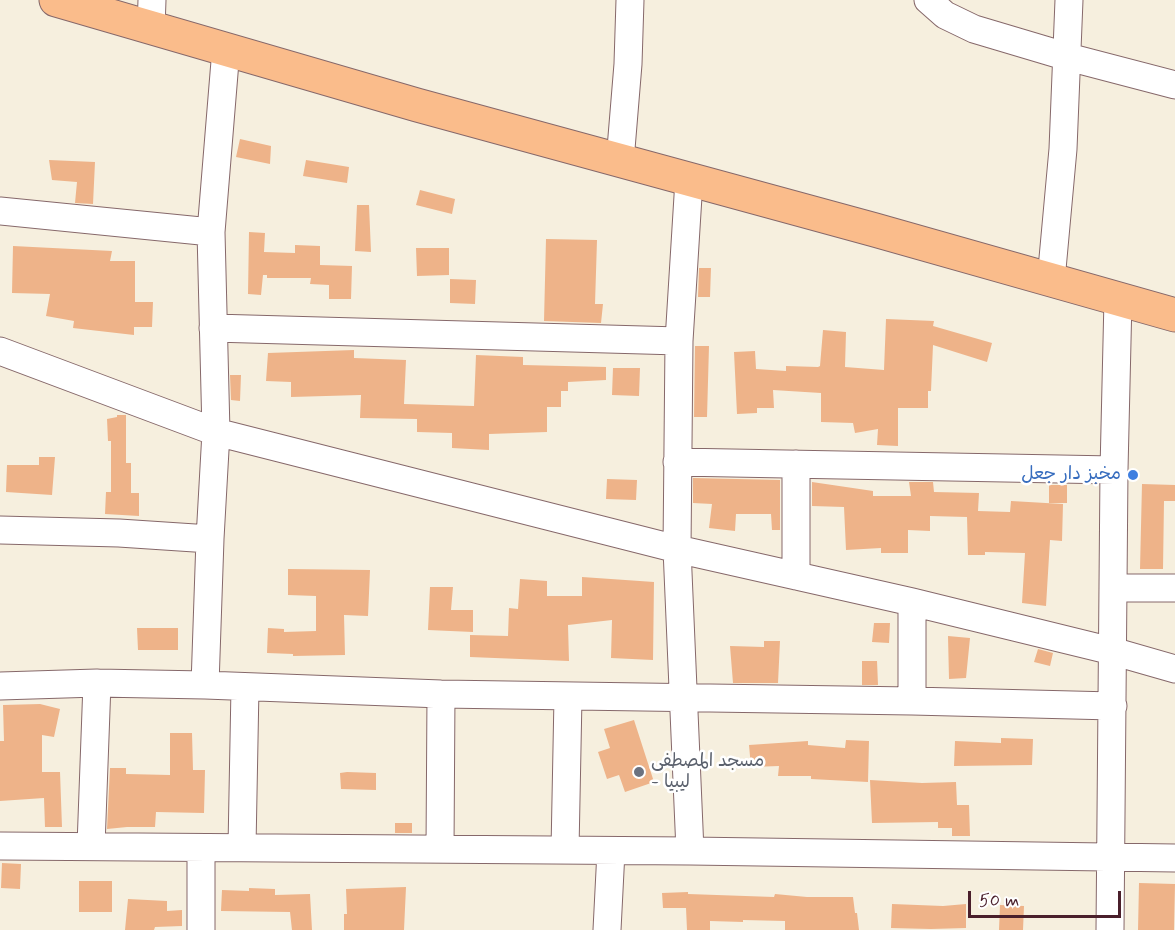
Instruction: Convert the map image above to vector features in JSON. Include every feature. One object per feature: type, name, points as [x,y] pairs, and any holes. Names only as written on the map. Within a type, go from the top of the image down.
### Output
[{"type":"highway","points":[[56,0],[151,14],[226,49],[417,105],[1175,315]]},
{"type":"street","points":[[620,161],[628,64],[630,0]]},
{"type":"street","points":[[928,0],[945,15],[974,29],[1175,85]]},
{"type":"street","points":[[1052,280],[1063,149],[1069,0]]},
{"type":"street","points":[[206,685],[216,432],[211,231],[226,49]]},
{"type":"street","points":[[689,180],[679,341],[677,549],[690,851]]},
{"type":"street","points":[[0,211],[211,231]]},
{"type":"street","points":[[1110,930],[1114,471],[1118,299]]},
{"type":"street","points":[[213,328],[679,341]]},
{"type":"street","points":[[0,351],[216,432],[677,549],[912,602],[1112,651],[1175,669]]},
{"type":"street","points":[[677,462],[1114,471]]},
{"type":"street","points":[[796,464],[796,576]]},
{"type":"street","points":[[0,530],[119,533],[210,539]]},
{"type":"street","points":[[1113,588],[1175,588]]},
{"type":"street","points":[[912,602],[912,701]]},
{"type":"street","points":[[91,846],[97,683]]},
{"type":"street","points":[[0,686],[97,683],[568,697],[1113,706]]},
{"type":"street","points":[[242,847],[245,687]]},
{"type":"street","points":[[440,849],[441,694]]},
{"type":"street","points":[[565,850],[568,697]]},
{"type":"street","points":[[0,846],[690,851],[1175,858]]},
{"type":"street","points":[[201,848],[201,930]]},
{"type":"street","points":[[607,930],[611,851]]},
{"type":"building","points":[[240,139],[271,146],[270,164],[236,157]]},
{"type":"building","points":[[49,160],[95,162],[93,204],[75,203],[77,182],[52,180]]},
{"type":"building","points":[[306,160],[349,167],[347,183],[303,176]]},
{"type":"building","points":[[420,190],[455,199],[452,214],[416,205]]},
{"type":"building","points":[[357,205],[369,205],[371,252],[355,251]]},
{"type":"building","points":[[249,232],[265,233],[264,252],[295,253],[295,245],[320,246],[320,265],[352,266],[351,299],[329,299],[329,285],[310,284],[311,278],[267,278],[267,275],[263,275],[261,295],[248,294]]},
{"type":"building","points":[[546,239],[597,240],[595,304],[603,304],[601,323],[544,321]]},
{"type":"building","points":[[13,246],[112,251],[110,261],[135,261],[135,302],[153,302],[152,327],[134,327],[134,335],[73,328],[74,321],[46,316],[50,294],[12,293]]},
{"type":"building","points":[[416,248],[449,248],[449,275],[417,276]]},
{"type":"building","points":[[699,268],[711,268],[710,297],[698,297]]},
{"type":"building","points":[[450,279],[476,280],[475,304],[450,303]]},
{"type":"building","points":[[886,319],[934,321],[933,326],[992,343],[987,362],[933,345],[928,408],[898,408],[898,446],[877,445],[878,429],[855,433],[853,423],[821,422],[821,393],[773,390],[774,408],[757,408],[757,413],[737,414],[734,352],[755,351],[756,369],[786,371],[786,366],[818,367],[820,366],[823,330],[846,332],[845,367],[884,370]]},
{"type":"building","points":[[695,346],[709,346],[707,417],[694,417]]},
{"type":"building","points":[[354,350],[354,358],[406,360],[404,404],[474,406],[476,355],[523,357],[523,365],[606,367],[606,380],[568,382],[568,391],[561,391],[561,407],[547,407],[547,432],[489,434],[489,450],[452,448],[452,433],[417,432],[417,419],[360,418],[361,395],[291,397],[291,382],[266,381],[268,353]]},
{"type":"building","points":[[613,368],[640,368],[639,396],[612,395]]},
{"type":"building","points":[[230,375],[241,375],[240,401],[231,400]]},
{"type":"building","points":[[117,415],[126,415],[126,463],[131,463],[131,493],[139,493],[139,516],[105,514],[106,492],[111,492],[111,441],[108,441],[107,419],[117,417]]},
{"type":"building","points":[[39,457],[55,457],[52,495],[6,492],[7,465],[39,465]]},
{"type":"building","points":[[693,478],[780,480],[780,530],[772,530],[771,514],[736,514],[735,531],[709,528],[712,504],[693,503]]},
{"type":"building","points":[[607,479],[637,480],[636,500],[606,499]]},
{"type":"building","points":[[812,482],[873,491],[873,496],[911,496],[909,482],[933,482],[934,492],[979,493],[978,511],[1010,512],[1011,501],[1063,504],[1062,541],[1050,540],[1046,606],[1022,603],[1025,553],[985,552],[985,555],[968,555],[967,517],[930,516],[930,531],[908,530],[908,553],[881,553],[881,548],[846,550],[844,507],[812,506]]},
{"type":"building","points":[[1142,484],[1175,485],[1175,501],[1164,501],[1163,569],[1140,569]]},
{"type":"building","points":[[1049,485],[1067,485],[1067,503],[1049,503]]},
{"type":"building","points":[[288,569],[370,570],[368,616],[344,615],[345,655],[293,656],[293,654],[267,653],[268,628],[284,629],[284,632],[316,631],[316,596],[288,595]]},
{"type":"building","points":[[582,577],[654,582],[653,660],[611,658],[612,620],[568,625],[569,661],[470,657],[470,635],[508,636],[509,608],[518,609],[520,579],[547,581],[547,596],[582,596]]},
{"type":"building","points":[[430,587],[453,587],[451,610],[473,610],[473,632],[428,630]]},
{"type":"building","points":[[874,623],[890,623],[889,643],[872,642]]},
{"type":"building","points":[[137,628],[178,628],[178,650],[138,650]]},
{"type":"building","points":[[948,636],[970,638],[966,678],[949,679]]},
{"type":"building","points":[[764,641],[780,641],[778,683],[733,683],[730,646],[764,647]]},
{"type":"building","points":[[1038,649],[1053,653],[1050,666],[1034,662]]},
{"type":"building","points":[[862,661],[877,661],[878,685],[862,685]]},
{"type":"building","points":[[40,704],[60,709],[54,737],[42,735],[42,772],[60,772],[62,827],[45,827],[44,798],[0,801],[0,741],[4,741],[3,705]]},
{"type":"building","points":[[634,720],[654,782],[625,792],[619,775],[607,779],[598,752],[610,748],[604,729]]},
{"type":"building","points":[[170,733],[192,733],[193,770],[205,770],[204,813],[156,812],[155,827],[107,829],[110,768],[126,768],[126,774],[170,775]]},
{"type":"building","points":[[1001,738],[1033,739],[1032,765],[954,766],[955,741],[1001,743]]},
{"type":"building","points":[[846,740],[869,741],[868,782],[811,779],[811,776],[778,776],[779,766],[751,767],[749,745],[808,741],[808,745],[845,748]]},
{"type":"building","points":[[340,773],[376,773],[376,790],[341,789]]},
{"type":"building","points":[[870,780],[956,782],[957,805],[969,805],[970,836],[952,836],[952,828],[938,828],[938,822],[872,823]]},
{"type":"building","points":[[395,823],[412,823],[412,833],[395,833]]},
{"type":"building","points":[[2,863],[21,864],[20,889],[1,888]]},
{"type":"building","points":[[79,881],[112,881],[112,912],[79,912]]},
{"type":"building","points":[[1139,883],[1175,884],[1174,930],[1138,930]]},
{"type":"building","points":[[406,887],[404,930],[344,930],[344,914],[347,914],[346,889]]},
{"type":"building","points":[[249,888],[275,889],[275,895],[310,894],[312,930],[292,930],[290,912],[221,911],[222,890],[249,891]]},
{"type":"building","points":[[688,892],[688,894],[774,897],[775,894],[853,897],[859,930],[785,930],[785,921],[743,920],[743,922],[710,921],[710,930],[687,930],[686,908],[663,908],[662,893]]},
{"type":"building","points":[[128,899],[167,901],[167,911],[182,910],[182,926],[155,927],[154,930],[125,930]]},
{"type":"building","points":[[892,904],[943,906],[966,904],[966,928],[891,928]]},
{"type":"building","points":[[1000,905],[1024,906],[1023,930],[999,930]]},
{"type":"place","name":"مخبز دار جعل","points":[[1133,475]]},
{"type":"place","name":"مسجد المصطفى - ليبيا","points":[[639,772]]}]
